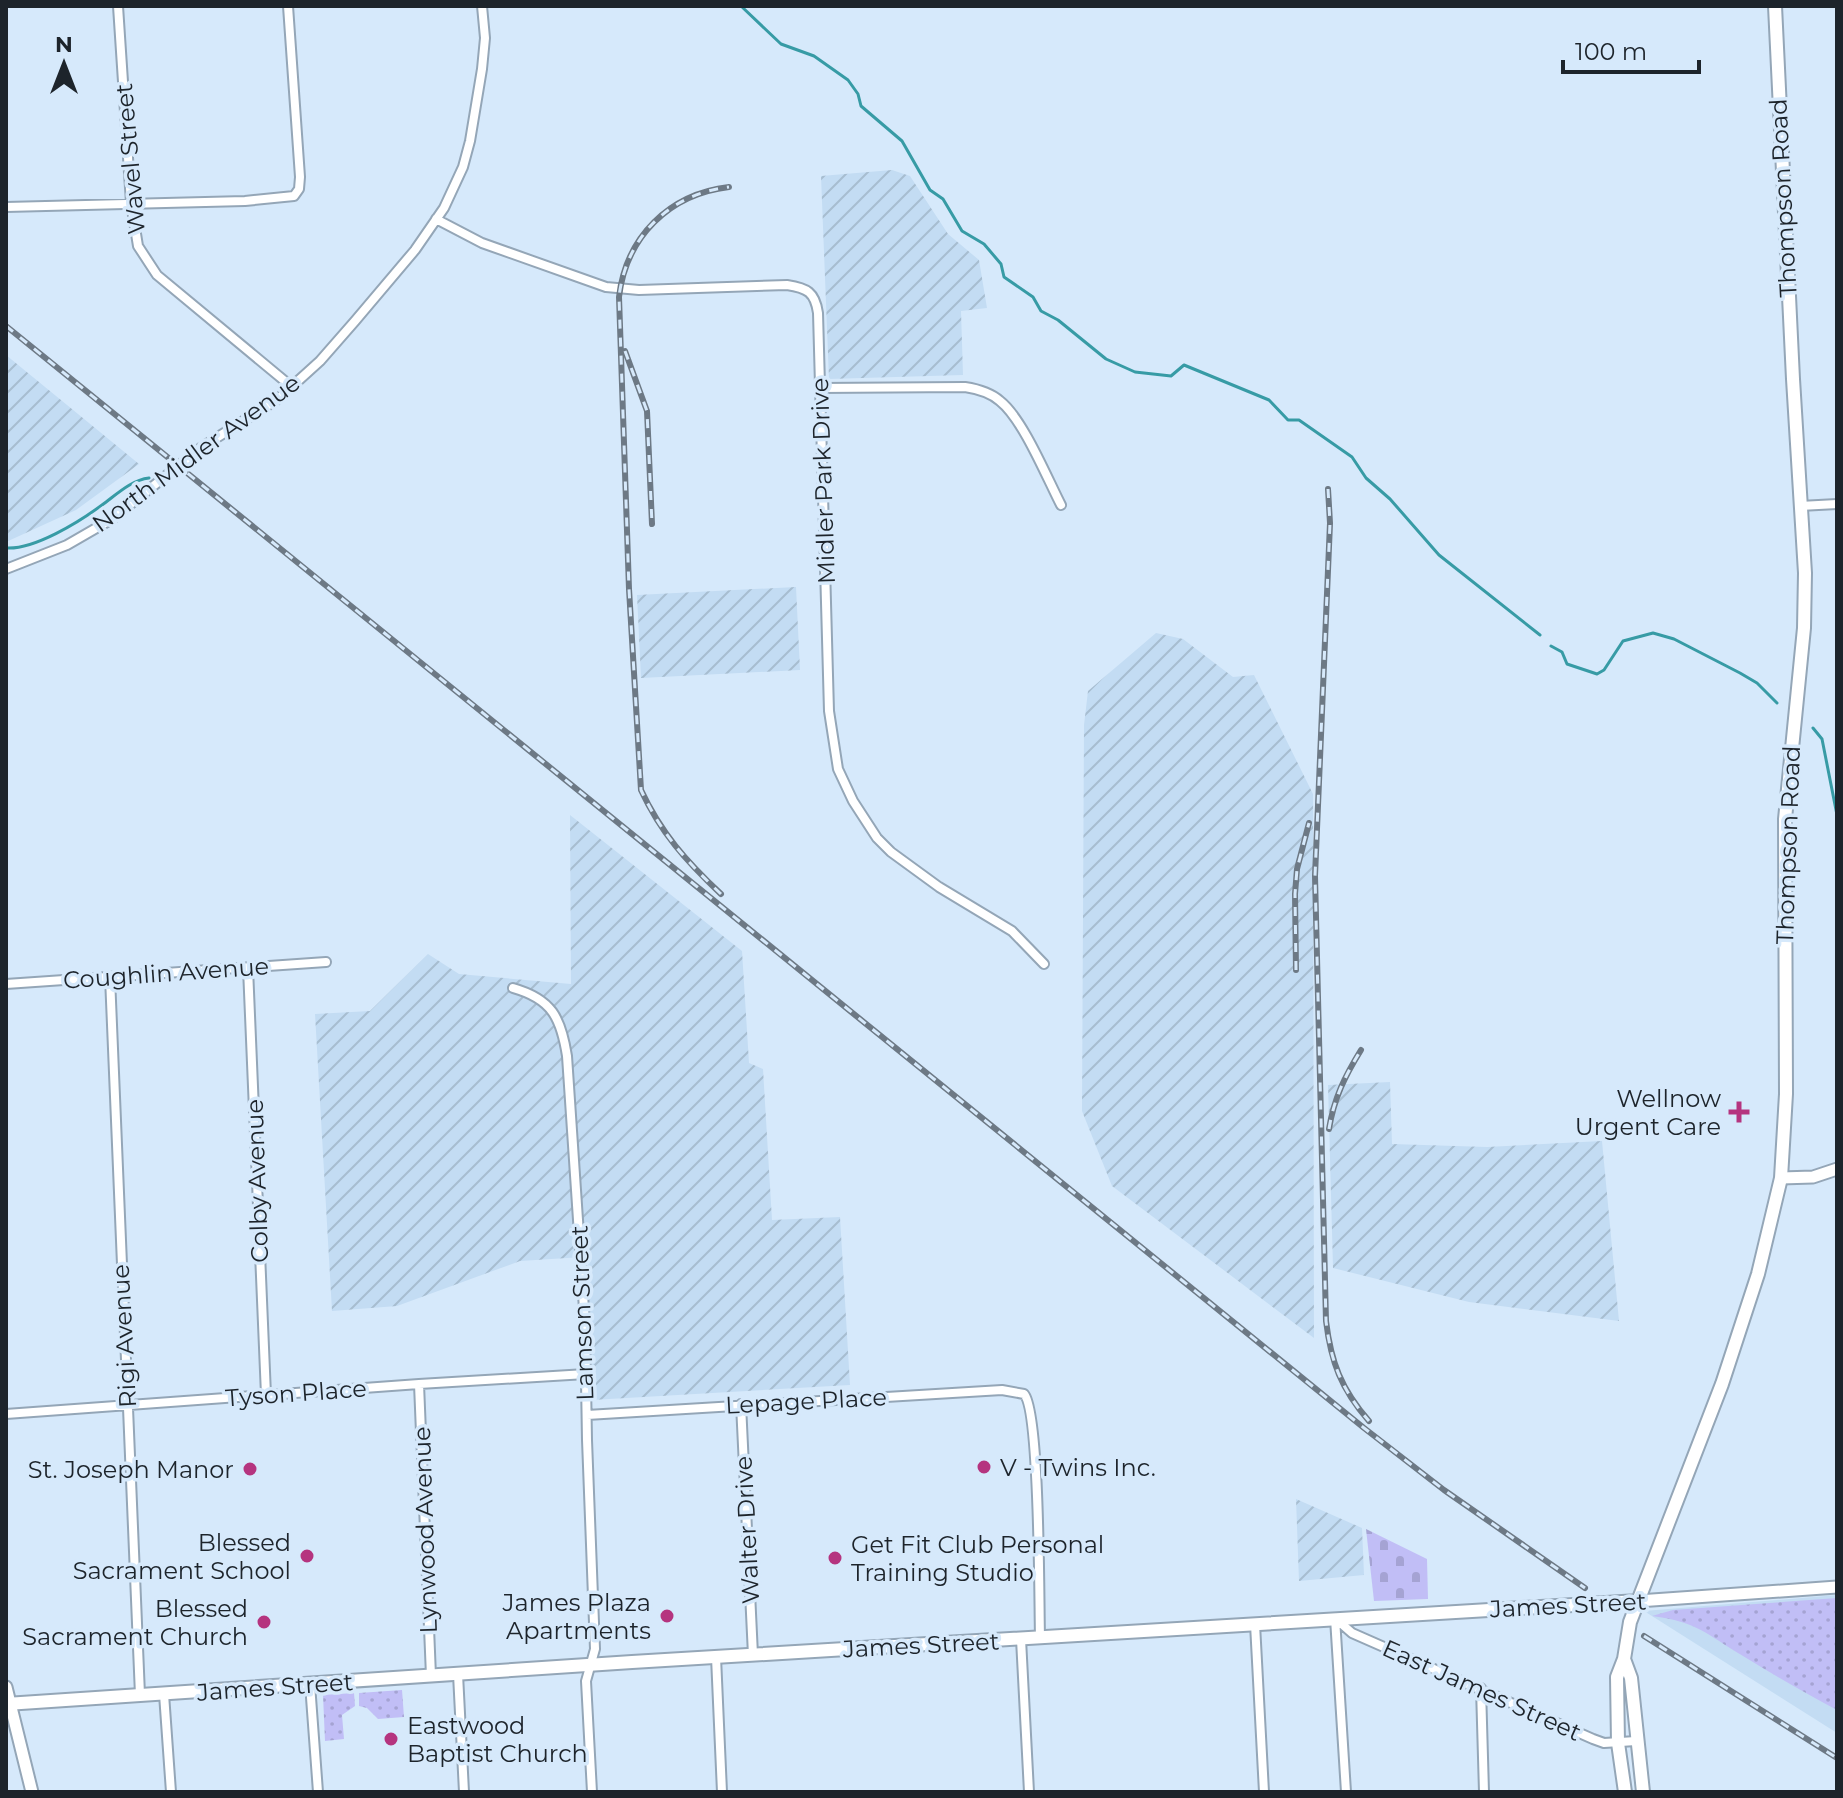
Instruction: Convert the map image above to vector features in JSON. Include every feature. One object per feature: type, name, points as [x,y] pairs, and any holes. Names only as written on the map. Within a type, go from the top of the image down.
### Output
[{"type":"main road","name":"Thompson Road","points":[[1625,1792],[1618,1743],[1617,1677],[1624,1659],[1629,1626],[1722,1384],[1758,1274],[1781,1178],[1786,1094],[1785,819],[1805,595],[1775,6]]},
{"type":"main road","points":[[1781,1178],[1813,1177],[1837,1169]]},
{"type":"main road","name":"James Street","points":[[8,1704],[1837,1587]]},
{"type":"main road","name":"Thompson Road","points":[[1624,1659],[1631,1678],[1643,1792]]},
{"type":"main road","points":[[6,1687],[32,1792]]},
{"type":"street","name":"Wavel Street","points":[[118,6],[131,203],[138,246],[157,275],[292,387]]},
{"type":"street","points":[[6,207],[290,197],[297,192],[300,177],[288,6]]},
{"type":"street","name":"North Midler Avenue","points":[[6,569],[67,545],[112,519],[202,447],[278,399],[355,321],[415,250],[436,219],[463,167],[482,69],[485,38],[482,6]]},
{"type":"street","name":"Midler Park Drive","points":[[436,219],[482,243],[606,287],[639,290],[787,285],[805,288],[812,293],[818,313],[829,711],[834,754],[842,778],[865,823],[891,852],[939,887],[1012,931],[1044,964]]},
{"type":"street","points":[[819,388],[980,389],[1004,403],[1017,421],[1061,505]]},
{"type":"street","points":[[1800,506],[1837,504]]},
{"type":"street","name":"Coughlin Avenue","points":[[6,984],[326,962]]},
{"type":"street","name":"Colby Avenue","points":[[248,968],[266,1395]]},
{"type":"street","name":"Rigi Avenue","points":[[110,977],[140,1695]]},
{"type":"street","name":"Lamson Street","points":[[513,988],[532,993],[547,1003],[564,1036],[586,1374],[595,1649],[586,1681],[592,1792]]},
{"type":"street","name":"Tyson Place","points":[[6,1414],[586,1374]]},
{"type":"street","name":"Lynwood Avenue","points":[[419,1384],[431,1676]]},
{"type":"street","name":"Lepage Place","points":[[587,1415],[1002,1390],[1024,1394],[1030,1402],[1034,1447],[1040,1637]]},
{"type":"street","name":"Walter Drive","points":[[741,1404],[753,1655]]},
{"type":"street","points":[[1335,1618],[1346,1792]]},
{"type":"street","name":"East James Street","points":[[1335,1618],[1352,1633],[1593,1739],[1604,1743],[1636,1741]]},
{"type":"street","points":[[1255,1624],[1264,1792]]},
{"type":"street","points":[[1021,1639],[1029,1792]]},
{"type":"street","points":[[716,1657],[722,1792]]},
{"type":"street","points":[[458,1674],[464,1792]]},
{"type":"street","points":[[310,1684],[318,1792]]},
{"type":"street","points":[[1481,1688],[1484,1792]]},
{"type":"street","points":[[164,1694],[171,1792]]},
{"type":"shaded area","points":[[892,170],[910,176],[948,234],[979,260],[987,308],[961,311],[963,375],[829,379],[821,176]]},
{"type":"shaded area","points":[[6,355],[139,464],[76,510],[6,542]]},
{"type":"shaded area","points":[[796,587],[800,670],[641,678],[637,595]]},
{"type":"shaded area","points":[[1156,633],[1183,639],[1233,677],[1254,675],[1313,794],[1314,1338],[1112,1186],[1082,1111],[1084,725],[1088,691]]},
{"type":"shaded area","points":[[570,815],[742,951],[749,1063],[763,1069],[772,1220],[840,1217],[850,1385],[592,1400],[583,1257],[520,1261],[397,1306],[332,1311],[315,1014],[370,1011],[428,954],[459,974],[571,984]]},
{"type":"shaded area","points":[[1390,1082],[1392,1144],[1487,1147],[1602,1141],[1619,1321],[1469,1302],[1333,1268],[1328,1085]]},
{"type":"shaded area","points":[[1296,1499],[1362,1528],[1364,1575],[1299,1581]]},
{"type":"shaded area","points":[[1837,1595],[1837,1733],[1644,1611]]},
{"type":"green space","points":[[1366,1529],[1427,1559],[1428,1599],[1374,1601]]},
{"type":"green space","points":[[1837,1598],[1837,1710],[1701,1630],[1652,1616],[1673,1610]]},
{"type":"green space","points":[[402,1690],[404,1717],[378,1719],[367,1708],[359,1706],[359,1693]]},
{"type":"green space","points":[[354,1693],[355,1706],[342,1715],[344,1739],[325,1741],[323,1695]]},
{"type":"waterway","points":[[741,6],[781,44],[814,56],[848,80],[858,94],[861,106],[902,141],[930,190],[943,199],[962,231],[984,244],[1001,264],[1004,277],[1033,297],[1041,311],[1058,320],[1106,359],[1135,372],[1171,376],[1184,365],[1269,400],[1288,420],[1299,420],[1352,457],[1366,478],[1390,499],[1439,555],[1540,635]]},
{"type":"waterway","points":[[6,548],[30,545],[56,534],[130,485],[149,478]]},
{"type":"waterway","points":[[1551,646],[1562,652],[1567,664],[1597,674],[1604,670],[1623,641],[1653,633],[1674,639],[1740,673],[1757,683],[1777,703]]},
{"type":"waterway","points":[[1813,728],[1822,739],[1837,815]]},
{"type":"railway","points":[[721,894],[675,846],[641,790],[629,589],[619,297],[631,255],[654,222],[687,199],[729,187]]},
{"type":"railway","points":[[6,326],[1364,1428],[1444,1490],[1585,1588]]},
{"type":"railway","points":[[625,351],[647,411],[652,524]]},
{"type":"railway","points":[[1328,489],[1330,523],[1315,876],[1326,1321],[1339,1374],[1351,1398],[1369,1421]]},
{"type":"railway","points":[[1296,970],[1297,869],[1309,823]]},
{"type":"railway","points":[[1329,1129],[1341,1088],[1361,1050]]},
{"type":"railway","points":[[1644,1636],[1837,1758]]},
{"type":"place","name":"Wellnow Urgent Care","points":[[1739,1112]]},
{"type":"place","name":"V - Twins Inc.","points":[[984,1467]]},
{"type":"place","name":"St. Joseph Manor","points":[[250,1469]]},
{"type":"place","name":"Blessed Sacrament School","points":[[307,1556]]},
{"type":"place","name":"Get Fit Club Personal Training Studio","points":[[835,1558]]},
{"type":"place","name":"James Plaza Apartments","points":[[667,1616]]},
{"type":"place","name":"Blessed Sacrament Church","points":[[264,1622]]},
{"type":"place","name":"Eastwood Baptist Church","points":[[391,1739]]}]
